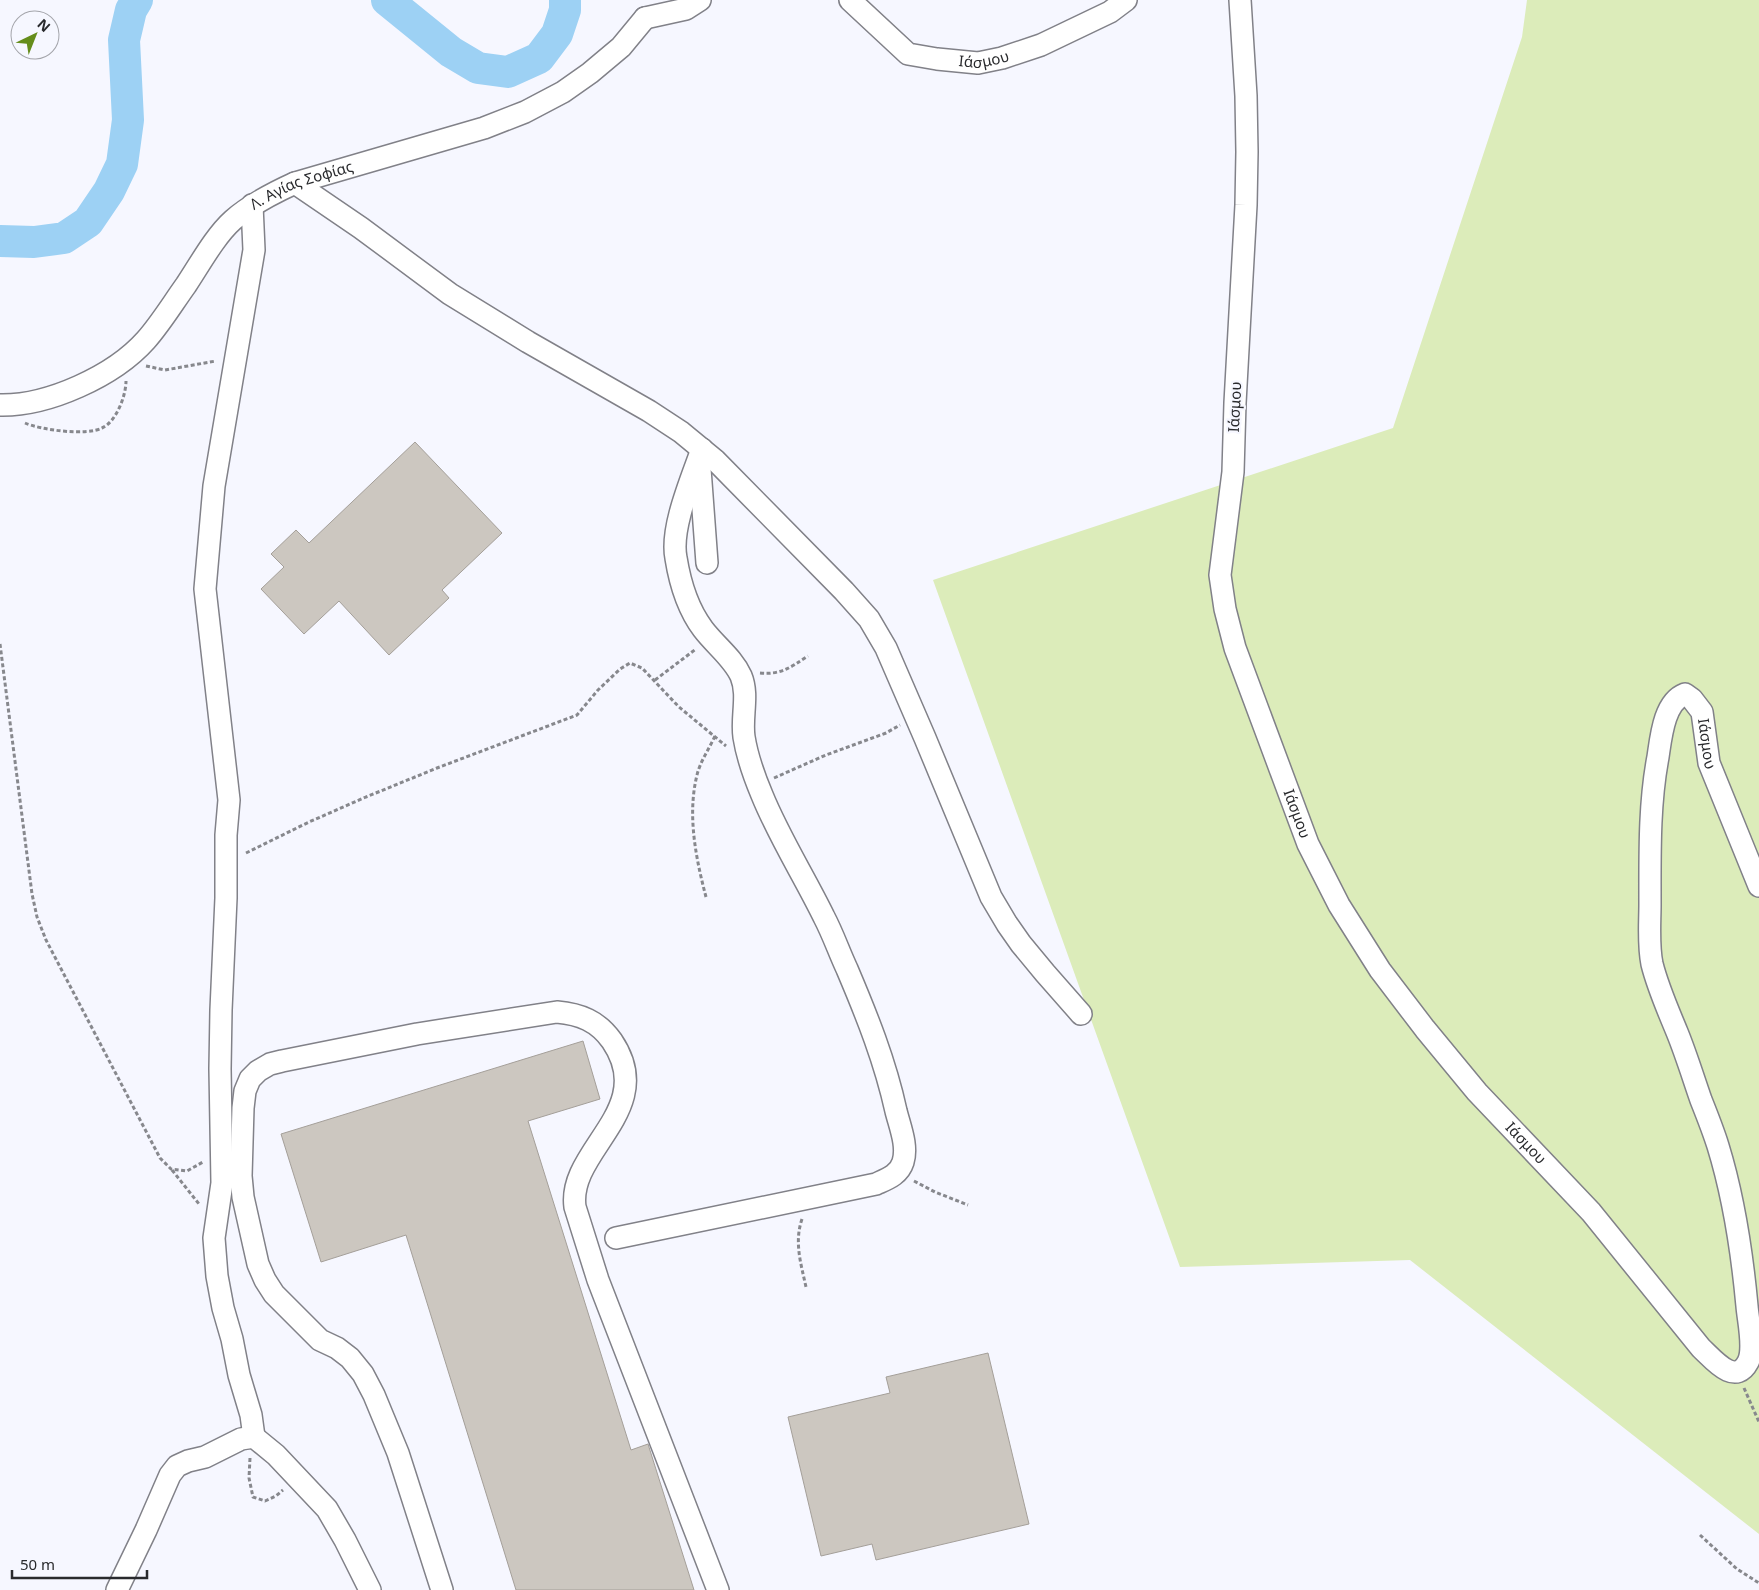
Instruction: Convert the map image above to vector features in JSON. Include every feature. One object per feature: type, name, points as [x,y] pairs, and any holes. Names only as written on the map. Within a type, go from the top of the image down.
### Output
[{"type":"street","points":[[645,9],[686,9],[700,0]]},
{"type":"street","name":"Ιάσμου","points":[[850,0],[908,54],[938,60],[978,63],[1002,58],[1041,45],[1110,12],[1126,0]]},
{"type":"street","name":"Ιάσμου","points":[[1240,0],[1246,96],[1246,205],[1233,472],[1220,574],[1225,609],[1235,648],[1308,844],[1339,905],[1380,970],[1425,1029],[1472,1085],[1591,1212],[1701,1348],[1717,1364],[1729,1372],[1738,1371],[1745,1367],[1750,1358],[1751,1344],[1745,1278],[1732,1195],[1718,1145],[1652,963],[1650,885],[1654,776],[1662,732],[1669,710],[1677,697],[1685,694],[1692,699],[1702,712],[1709,763],[1759,886]]},
{"type":"street","name":"Λ. Αγίας Σοφίας","points":[[0,405],[13,405],[56,395],[96,378],[127,356],[150,334],[232,221],[252,205],[273,193],[295,184],[484,128],[525,112],[563,92],[590,73],[620,47],[645,9]]},
{"type":"street","points":[[295,184],[361,228],[457,299],[649,411],[680,432],[803,550],[869,619],[886,648],[991,897],[1006,924],[1081,1014]]},
{"type":"street","points":[[252,205],[254,250],[214,486],[205,589],[230,800],[226,835],[221,1010],[222,1183],[214,1238],[217,1276],[223,1308],[251,1415],[254,1437]]},
{"type":"street","points":[[700,453],[707,563]]},
{"type":"street","points":[[616,1238],[876,1184],[899,1171],[903,1163],[905,1149],[879,1047],[825,919],[784,841],[758,785],[744,736],[742,678],[694,616],[685,595],[674,541],[700,453]]},
{"type":"street","points":[[442,1590],[398,1453],[374,1395],[363,1374],[350,1358],[337,1348],[320,1340],[274,1294],[258,1264],[248,1221],[242,1176],[245,1091],[250,1079],[258,1070],[270,1064],[417,1034],[557,1012],[581,1016],[593,1021],[604,1031],[620,1056],[625,1088],[622,1103],[578,1180],[574,1196],[575,1207],[598,1280],[718,1590]]},
{"type":"street","points":[[116,1590],[146,1530],[170,1475],[177,1466],[205,1457],[241,1439],[254,1437],[265,1444],[327,1509],[370,1590]]},
{"type":"path","points":[[127,356],[143,366],[165,370],[236,357]]},
{"type":"path","points":[[21,420],[28,424],[53,430],[81,432],[102,428],[118,412],[126,390],[127,356]]},
{"type":"path","points":[[655,680],[690,655],[710,637]]},
{"type":"path","points":[[0,644],[32,894],[37,917],[46,940],[115,1071],[144,1131],[160,1158],[216,1226]]},
{"type":"path","points":[[738,671],[772,674],[786,670],[808,656]]},
{"type":"path","points":[[226,866],[242,854],[366,797],[577,715],[598,690],[620,669],[630,664],[642,668],[679,707],[736,754],[750,761]]},
{"type":"path","points":[[758,785],[826,755],[886,733],[904,722],[912,709]]},
{"type":"path","points":[[706,897],[694,834],[693,801],[697,774],[715,736]]},
{"type":"path","points":[[171,1169],[187,1171],[201,1165],[221,1144]]},
{"type":"path","points":[[899,1171],[934,1192],[968,1205]]},
{"type":"path","points":[[806,1287],[797,1242],[799,1229],[811,1197]]},
{"type":"path","points":[[1738,1371],[1754,1414],[1759,1422]]},
{"type":"path","points":[[254,1437],[249,1478],[253,1497],[265,1501],[285,1489],[284,1463]]},
{"type":"path","points":[[1700,1535],[1737,1570],[1759,1583]]},
{"type":"green space","points":[[1527,0],[1759,0],[1759,1534],[1410,1260],[1180,1267],[933,580],[1393,428],[1522,37]]},
{"type":"building","points":[[415,442],[502,533],[442,590],[449,598],[389,655],[339,601],[304,634],[261,589],[284,567],[271,554],[296,530],[309,543]]},
{"type":"building","points":[[583,1041],[600,1099],[528,1121],[631,1450],[648,1444],[694,1590],[516,1590],[406,1235],[321,1262],[281,1134]]},
{"type":"building","points":[[988,1353],[1029,1524],[876,1560],[872,1544],[821,1556],[788,1417],[890,1393],[886,1377]]},
{"type":"waterway","points":[[0,241],[34,242],[64,238],[88,222],[109,191],[122,164],[128,120],[124,40],[131,10],[137,0]]},
{"type":"waterway","points":[[387,0],[451,52],[478,68],[508,72],[539,58],[557,34],[565,10],[565,0]]}]
